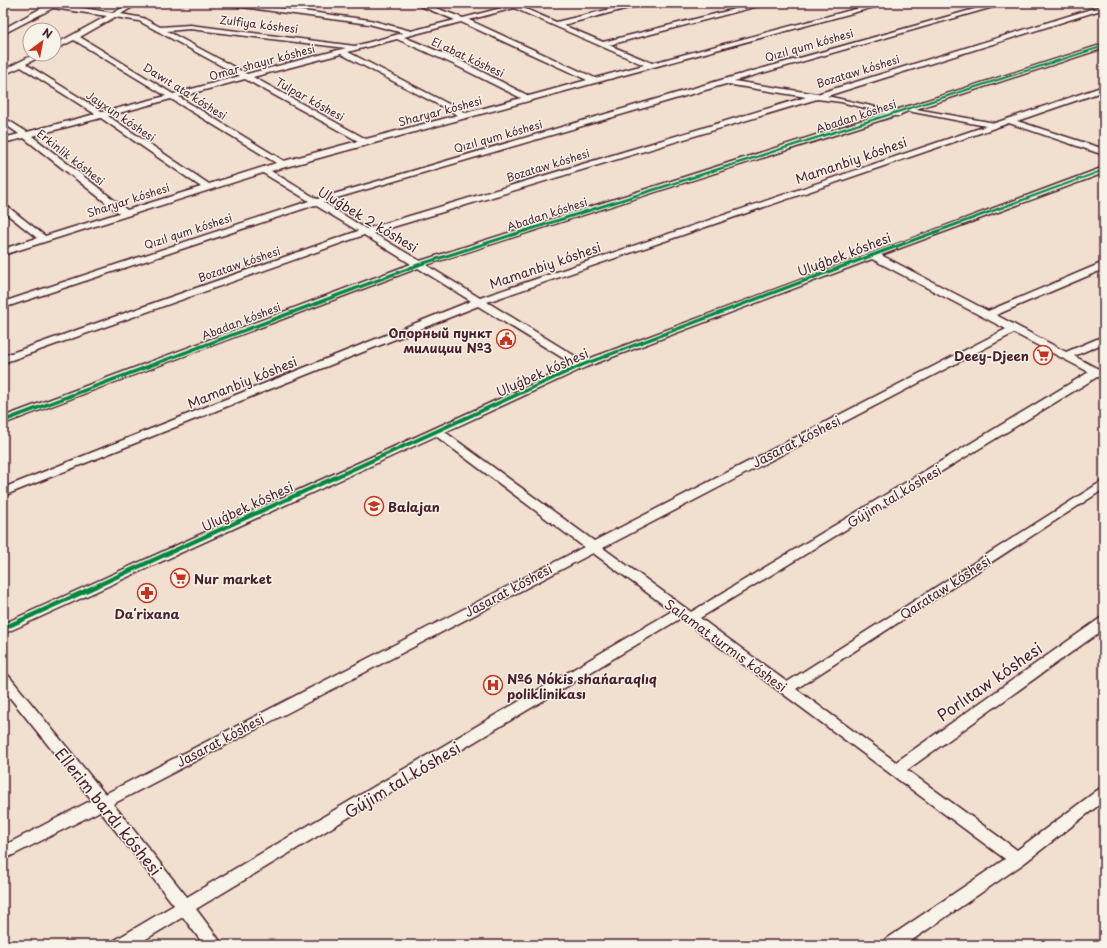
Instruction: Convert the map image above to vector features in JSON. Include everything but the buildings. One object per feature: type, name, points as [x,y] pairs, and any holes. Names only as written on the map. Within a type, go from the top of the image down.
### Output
[{"type":"street","name":"Tulpar kóshesi","points":[[36,3],[141,20],[366,142]]},
{"type":"street","points":[[62,44],[136,3]]},
{"type":"street","points":[[227,3],[370,22],[410,34]]},
{"type":"street","points":[[416,3],[462,20],[595,81]]},
{"type":"street","name":"Omar shayır kóshesi","points":[[3,141],[410,34],[511,5],[527,3]]},
{"type":"street","points":[[556,24],[645,3]]},
{"type":"street","points":[[603,44],[767,3]]},
{"type":"street","name":"Sharyar kóshesi","points":[[3,252],[283,164],[886,3]]},
{"type":"street","name":"Qızıl qum kóshesi","points":[[3,305],[315,202],[724,82],[1004,3]]},
{"type":"street","points":[[3,32],[54,5]]},
{"type":"street","points":[[511,5],[652,66]]},
{"type":"street","name":"Bozataw kóshesi","points":[[3,360],[365,232],[818,96],[1104,7]]},
{"type":"street","name":"Zulfiya kóshesi","points":[[158,29],[190,27],[356,48]]},
{"type":"street","name":"Dawıt ata kóshesi","points":[[75,37],[283,164]]},
{"type":"street","name":"El abat kóshesi","points":[[397,37],[469,68],[529,99]]},
{"type":"street","name":"Abadan kóshesi","points":[[3,421],[418,265],[897,114],[1104,46]]},
{"type":"street","points":[[342,52],[466,116]]},
{"type":"street","points":[[3,73],[25,62]]},
{"type":"street","name":"Jayxun kóshesi","points":[[21,64],[102,115],[207,187]]},
{"type":"street","points":[[724,82],[818,96],[897,114]]},
{"type":"street","name":"Mamanbiy kóshesi","points":[[3,492],[478,302],[1104,88]]},
{"type":"street","points":[[909,110],[995,125]]},
{"type":"street","name":"Erkinlik kóshesi","points":[[3,119],[26,135],[125,213]]},
{"type":"street","points":[[1007,120],[1104,152]]},
{"type":"street","name":"Uluǵbek 2 kóshesi","points":[[264,170],[582,365]]},
{"type":"street","name":"Uluǵbek kóshesi","points":[[3,629],[582,365],[873,254],[1103,171]]},
{"type":"street","points":[[3,206],[43,239]]},
{"type":"street","points":[[873,254],[1100,374]]},
{"type":"street","points":[[988,315],[1104,265]]},
{"type":"street","name":"Jasarat kóshesi","points":[[3,854],[592,546],[1014,329]]},
{"type":"street","points":[[1066,356],[1104,339]]},
{"type":"street","name":"Gújim tal kóshesi","points":[[121,945],[1100,374]]},
{"type":"street","name":"Salamat turmıs kóshesi","points":[[436,431],[1016,859]]},
{"type":"street","name":"Qarataw kóshesi","points":[[786,689],[1104,484]]},
{"type":"street","name":"Porlıtaw kóshesi","points":[[895,770],[1104,622]]},
{"type":"street","name":"Ellerim bardı kóshesi","points":[[3,679],[214,945]]},
{"type":"street","points":[[891,945],[1016,859],[1104,793]]},
{"type":"cycle path","points":[[3,421],[418,265],[1104,46]]},
{"type":"cycle path","points":[[3,629],[582,365],[873,255],[1104,170]]},
{"type":"place","name":"Опорный пункт милиции №3","points":[[506,339]]},
{"type":"place","name":"Deey-Djeen","points":[[1043,355]]},
{"type":"place","name":"Balajan","points":[[374,506]]},
{"type":"place","name":"Nur market","points":[[180,578]]},
{"type":"place","name":"Daʻrixana","points":[[147,593]]},
{"type":"place","name":"№6 Nókis shańaraqlıq poliklinikası","points":[[493,685]]}]
